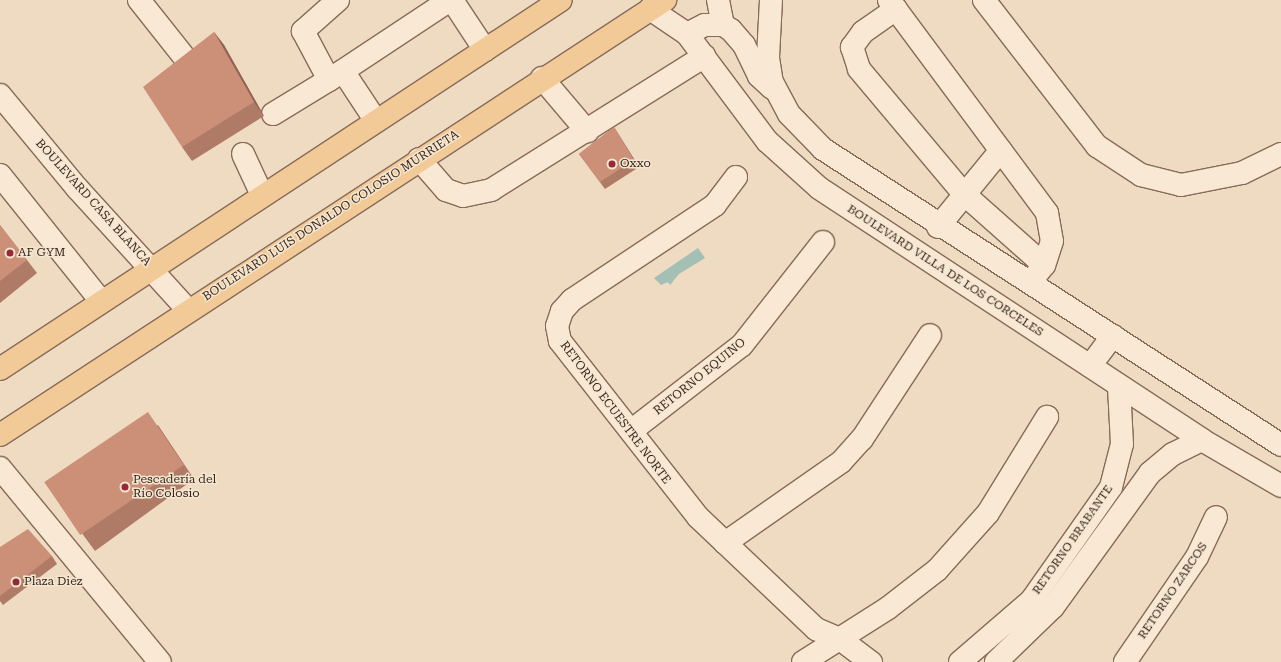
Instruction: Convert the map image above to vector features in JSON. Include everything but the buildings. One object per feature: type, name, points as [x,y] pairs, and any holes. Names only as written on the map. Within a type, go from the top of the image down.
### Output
[{"type":"main road","points":[[0,369],[151,267],[561,0]]},
{"type":"main road","name":"BOULEVARD LUIS DONALDO COLOSIO MURRIETA","points":[[0,435],[542,78],[658,5]]},
{"type":"street","points":[[338,0],[303,31],[336,75],[376,121]]},
{"type":"street","points":[[273,114],[451,0],[485,50]]},
{"type":"street","points":[[718,0],[723,25],[744,45],[766,86],[775,89]]},
{"type":"street","points":[[771,0],[768,58],[775,89],[806,133],[844,165],[938,226],[1030,282],[1281,445]]},
{"type":"street","points":[[984,0],[1097,146],[1141,175],[1182,185],[1242,173],[1281,154]]},
{"type":"street","points":[[144,2],[188,63]]},
{"type":"street","points":[[1030,282],[1044,265],[1052,241],[1047,213],[893,4],[863,32],[852,47],[859,69],[964,194],[1044,265]]},
{"type":"street","name":"BOULEVARD VILLA DE LOS CORCELES","points":[[658,5],[687,34],[705,56],[742,110],[782,158],[819,188],[1202,440],[1281,486]]},
{"type":"street","points":[[687,34],[705,25],[723,25]]},
{"type":"street","points":[[419,159],[446,190],[463,196],[491,190],[705,56]]},
{"type":"street","points":[[542,78],[587,131]]},
{"type":"street","name":"BOULEVARD CASA BLANCA","points":[[0,95],[77,188],[151,267],[188,310]]},
{"type":"street","points":[[782,158],[806,133]]},
{"type":"street","points":[[938,226],[1001,150]]},
{"type":"street","points":[[243,154],[262,195]]},
{"type":"street","points":[[0,175],[101,301]]},
{"type":"street","name":"RETORNO ECUESTRE NORTE","points":[[736,177],[715,205],[595,283],[562,311],[557,326],[560,341],[631,431],[674,492],[725,543],[816,629],[840,639],[871,662]]},
{"type":"street","name":"RETORNO EQUINO","points":[[631,431],[742,345],[823,242]]},
{"type":"street","points":[[725,543],[841,462],[862,439],[930,335]]},
{"type":"street","points":[[1090,366],[1113,336]]},
{"type":"street","name":"RETORNO BRABANTE","points":[[960,662],[1031,601],[1111,487],[1122,444],[1119,386]]},
{"type":"street","points":[[817,659],[840,639],[888,608],[937,570],[988,513],[1047,417]]},
{"type":"street","name":"RETORNO BRABANTE","points":[[996,662],[1054,607],[1155,468],[1173,454],[1202,440]]},
{"type":"street","points":[[0,468],[160,662]]},
{"type":"street","name":"RETORNO ZARCOS","points":[[1125,662],[1198,557],[1216,517]]},
{"type":"street","points":[[816,629],[817,659]]},
{"type":"shaded area","points":[[698,248],[705,258],[679,274],[670,285],[668,282],[661,285],[654,278]]},
{"type":"place","name":"Oxxo","points":[[612,164]]},
{"type":"place","name":"AF GYM","points":[[10,253]]},
{"type":"place","name":"Pescadería del Río Colosio","points":[[125,487]]},
{"type":"place","name":"Plaza Diez","points":[[16,582]]}]
